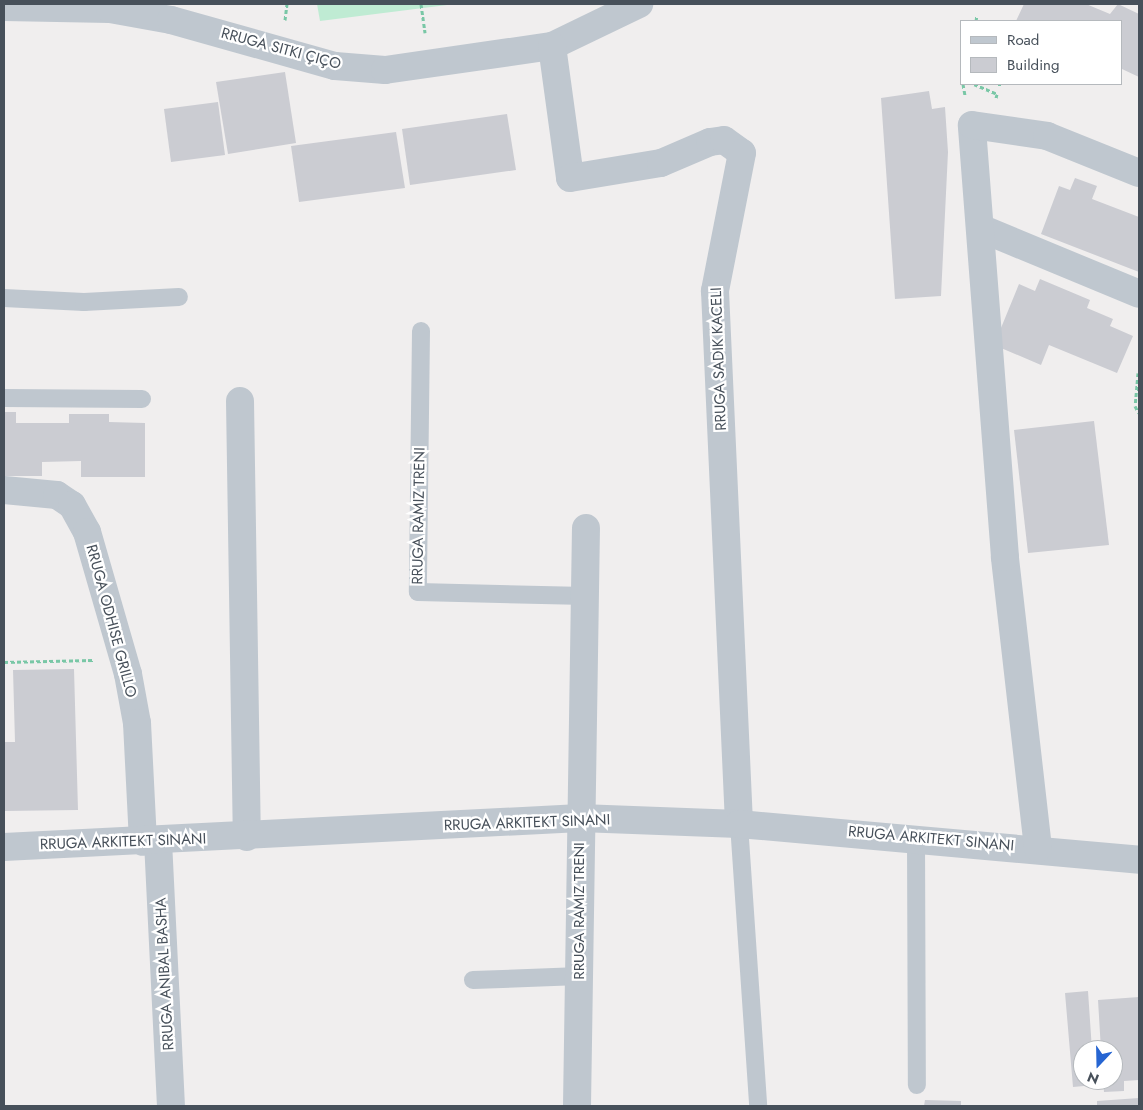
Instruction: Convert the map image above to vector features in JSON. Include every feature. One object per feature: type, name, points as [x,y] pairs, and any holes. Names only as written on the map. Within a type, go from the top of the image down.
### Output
[{"type":"street","name":"RRUGA SITKI ÇIÇO","points":[[4,7],[110,9],[171,20],[335,66],[385,70],[552,46],[639,4]]},
{"type":"street","name":"RRUGA SADIK KACELI","points":[[552,46],[570,178],[660,163],[710,142],[724,140],[742,153],[715,291],[739,824]]},
{"type":"street","points":[[1038,848],[1005,556],[972,125],[1047,136],[1139,173]]},
{"type":"street","points":[[980,228],[1139,294]]},
{"type":"street","points":[[240,401],[247,836]]},
{"type":"street","name":"RRUGA ODHISE GRILLO","points":[[4,490],[41,490],[72,505],[87,532],[124,659],[137,723],[150,842]]},
{"type":"street","name":"RRUGA RAMIZ TRENI","points":[[578,1106],[580,818],[586,528]]},
{"type":"street","name":"RRUGA ARKITEKT SINANI","points":[[4,847],[150,842],[580,818],[739,824],[1038,848],[1139,860]]},
{"type":"street","name":"RRUGA ANIBAL BASHA","points":[[150,842],[171,1106]]},
{"type":"lane","points":[[4,298],[84,302],[179,297]]},
{"type":"lane","name":"RRUGA RAMIZ TRENI","points":[[421,331],[418,592],[586,596]]},
{"type":"lane","points":[[4,398],[142,399]]},
{"type":"lane","points":[[739,824],[758,1106]]},
{"type":"lane","points":[[916,838],[917,1085]]},
{"type":"lane","points":[[473,980],[580,976]]},
{"type":"path","points":[[976,20],[977,15]]},
{"type":"path","points":[[963,85],[963,94]]},
{"type":"path","points":[[1138,373],[1135,406],[1139,413]]},
{"type":"path","points":[[4,662],[124,659]]},
{"type":"green space","points":[[317,4],[455,4],[320,21]]},
{"type":"building","points":[[1024,4],[1086,4],[1110,14],[1118,4],[1139,14],[1139,77],[1123,69],[1123,20],[1016,20]]},
{"type":"building","points":[[285,72],[296,143],[228,154],[216,82]]},
{"type":"building","points":[[929,91],[932,109],[945,107],[948,152],[941,296],[895,299],[881,98]]},
{"type":"building","points":[[218,102],[225,155],[171,162],[164,109]]},
{"type":"building","points":[[507,114],[516,170],[410,185],[402,129]]},
{"type":"building","points":[[396,132],[405,188],[299,202],[291,146]]},
{"type":"building","points":[[1075,178],[1097,186],[1092,199],[1139,217],[1139,272],[1041,234],[1059,186],[1070,190]]},
{"type":"building","points":[[1040,279],[1090,300],[1087,308],[1113,319],[1110,326],[1133,336],[1117,373],[1049,345],[1041,365],[994,345],[1019,284],[1035,291]]},
{"type":"building","points":[[4,412],[16,412],[16,423],[69,423],[69,414],[109,414],[109,422],[145,423],[145,477],[81,477],[81,461],[42,462],[42,476],[4,476]]},
{"type":"building","points":[[1094,421],[1109,545],[1028,553],[1014,430]]},
{"type":"building","points":[[74,669],[78,810],[4,811],[4,742],[15,742],[13,670]]},
{"type":"building","points":[[1088,991],[1091,1040],[1073,1040],[1073,1087],[1065,993]]},
{"type":"building","points":[[1139,997],[1139,1080],[1124,1081],[1124,1091],[1104,1092],[1104,1090],[1123,1090],[1123,1040],[1100,1040],[1098,1000]]},
{"type":"building","points":[[1139,1098],[1139,1106],[1097,1106],[1097,1101]]},
{"type":"building","points":[[925,1100],[961,1101],[961,1106],[924,1106]]}]
